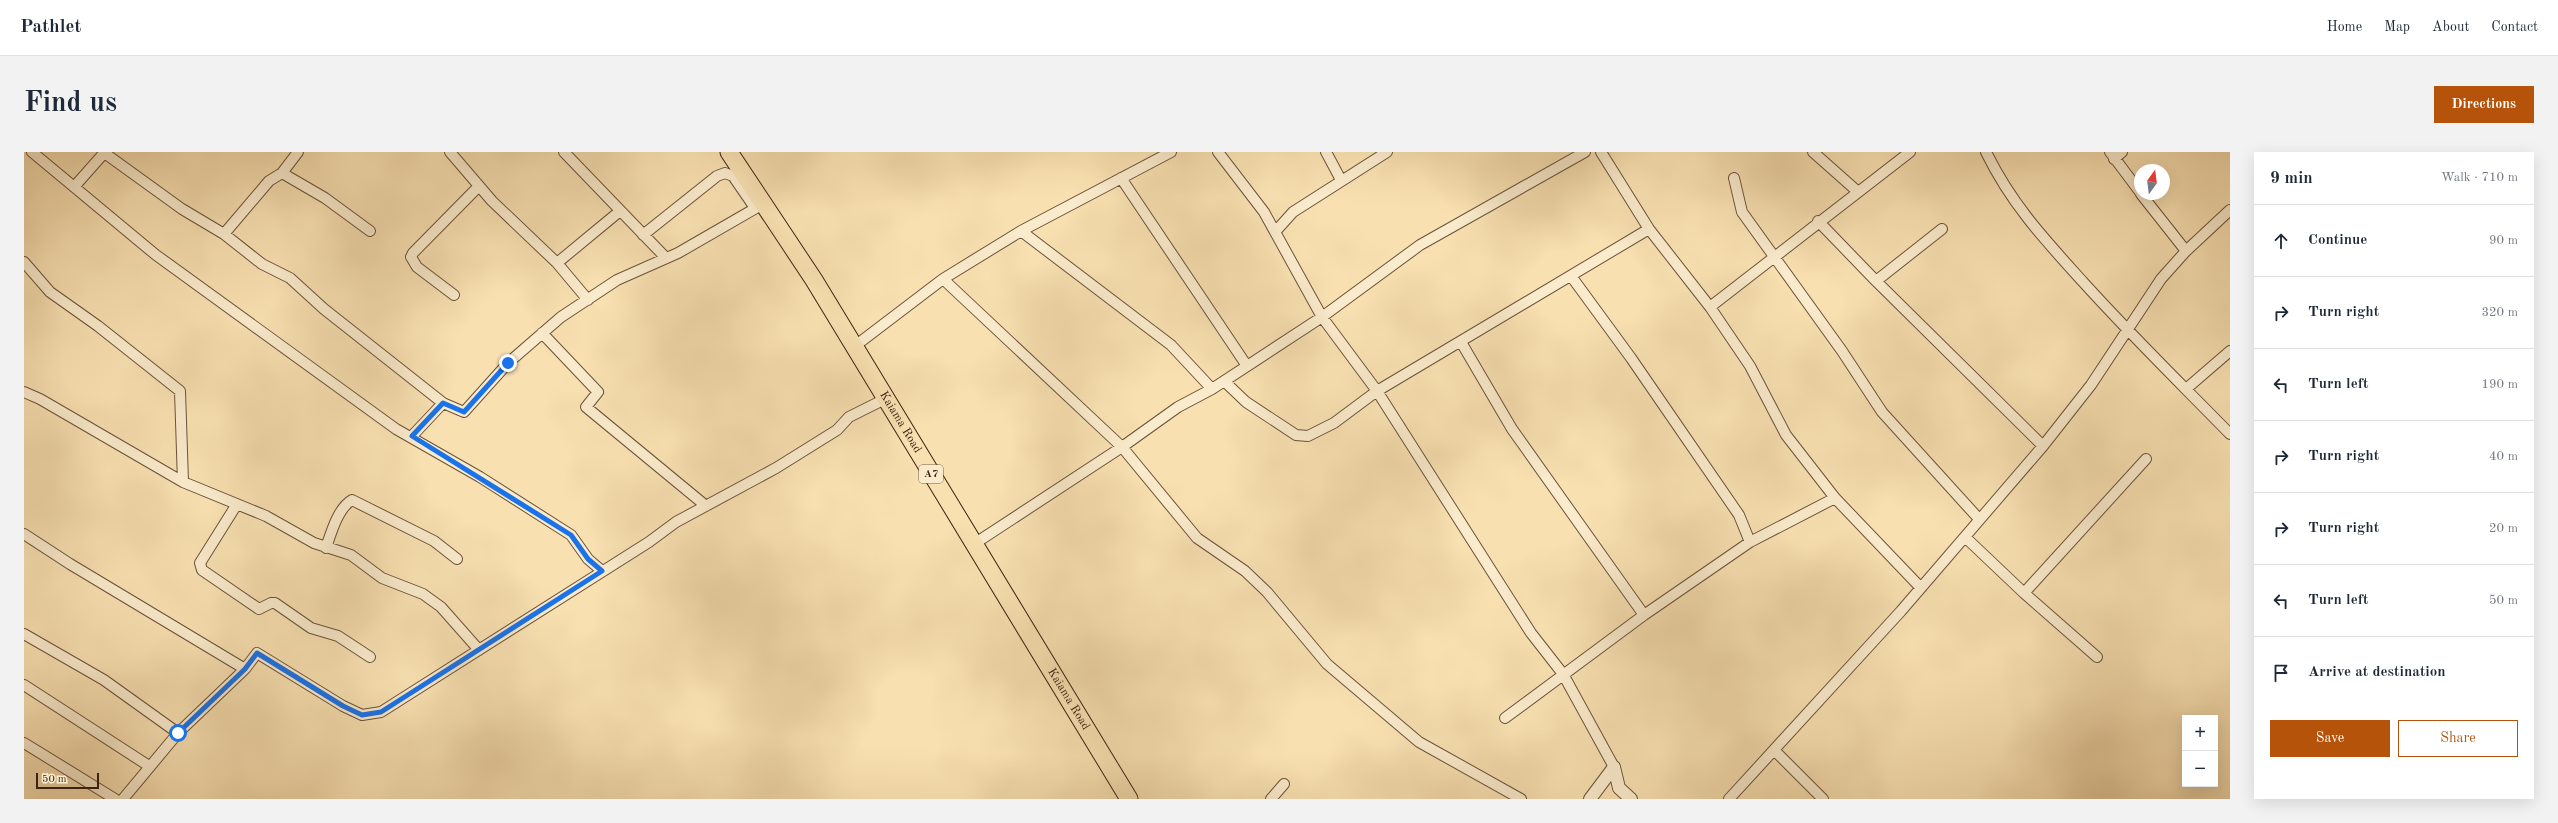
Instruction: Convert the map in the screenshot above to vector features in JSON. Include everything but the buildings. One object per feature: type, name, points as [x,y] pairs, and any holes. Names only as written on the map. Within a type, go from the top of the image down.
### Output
[{"type":"highway","name":"Kaiama Road","points":[[729,152],[759,206],[814,280],[855,346],[885,399],[1129,799]]},
{"type":"street","points":[[32,152],[156,254],[396,429],[412,436],[571,535],[588,559],[602,571]]},
{"type":"street","points":[[74,187],[104,152],[182,209],[224,234],[262,264],[290,278],[324,309],[443,403],[464,412],[508,363],[542,333],[588,300],[617,280],[666,258],[759,206],[732,176],[725,173],[717,176],[643,235]]},
{"type":"street","points":[[224,234],[269,181],[282,173],[298,152]]},
{"type":"street","points":[[450,152],[479,186],[557,263],[588,300]]},
{"type":"street","points":[[564,152],[620,212],[666,258]]},
{"type":"street","points":[[855,346],[943,279],[1021,231],[1171,152]]},
{"type":"street","points":[[1218,152],[1264,212],[1322,316],[1377,391],[1531,633],[1563,674],[1614,767],[1619,788],[1631,799]]},
{"type":"street","points":[[1326,152],[1341,180]]},
{"type":"street","points":[[974,544],[1122,447],[1178,407],[1212,389],[1248,366],[1322,316],[1420,245],[1585,152]]},
{"type":"street","points":[[1601,152],[1649,229],[1710,307],[1750,366],[1786,435],[1835,498],[1921,588]]},
{"type":"street","points":[[1813,152],[1857,191]]},
{"type":"street","points":[[1710,307],[1774,260],[1818,221],[1910,152]]},
{"type":"street","points":[[1986,152],[2003,185],[2039,234],[2126,329],[2230,434]]},
{"type":"street","points":[[1275,232],[1292,212],[1383,153]]},
{"type":"street","points":[[2115,154],[2134,182]]},
{"type":"street","points":[[282,173],[325,198],[370,231]]},
{"type":"street","points":[[1121,178],[1248,366]]},
{"type":"street","points":[[1734,178],[1742,212],[1774,260],[1842,351],[1882,412],[1979,519]]},
{"type":"street","points":[[454,295],[417,267],[411,257],[413,252],[479,186]]},
{"type":"street","points":[[2146,200],[2186,251]]},
{"type":"street","points":[[1729,799],[1921,588],[1979,519],[2044,446],[2092,385],[2126,329],[2161,279],[2186,251],[2230,210]]},
{"type":"street","points":[[557,263],[620,212]]},
{"type":"street","points":[[1818,221],[1876,282],[2044,446]]},
{"type":"street","points":[[1224,381],[1250,405],[1301,436],[1308,436],[1334,423],[1377,391],[1649,229]]},
{"type":"street","points":[[1876,282],[1942,229]]},
{"type":"street","points":[[1021,231],[1171,345],[1212,389]]},
{"type":"street","points":[[24,262],[50,292],[98,326],[180,391],[183,482]]},
{"type":"street","points":[[1571,276],[1631,358],[1740,515],[1750,542]]},
{"type":"street","points":[[943,279],[1122,447],[1197,538],[1245,571],[1267,592],[1328,664],[1419,742],[1521,799]]},
{"type":"street","points":[[542,333],[598,392],[586,407],[706,506]]},
{"type":"street","points":[[1461,342],[1512,429],[1644,615]]},
{"type":"street","points":[[2186,389],[2230,351]]},
{"type":"street","points":[[24,392],[40,399],[183,482],[266,516],[326,548],[350,555],[377,575],[432,599],[479,650]]},
{"type":"street","points":[[122,799],[178,733],[245,669],[257,653],[343,706],[362,715],[381,712],[649,542],[676,522],[776,468],[837,430],[849,417],[885,399]]},
{"type":"street","points":[[412,436],[443,403]]},
{"type":"street","points":[[2024,593],[2146,459]]},
{"type":"street","points":[[1505,718],[1644,615],[1750,542],[1835,498]]},
{"type":"street","points":[[326,548],[332,531],[346,504],[352,500],[434,541],[457,559]]},
{"type":"street","points":[[236,504],[200,563],[202,570],[259,609],[271,603],[275,603],[311,628],[338,636],[370,657]]},
{"type":"street","points":[[24,534],[70,564],[245,669]]},
{"type":"street","points":[[1965,537],[2024,593],[2097,657]]},
{"type":"street","points":[[24,634],[104,680],[178,733]]},
{"type":"street","points":[[24,685],[149,766]]},
{"type":"street","points":[[24,743],[115,799]]},
{"type":"street","points":[[1774,750],[1823,799]]},
{"type":"street","points":[[1590,799],[1614,767]]},
{"type":"street","points":[[1271,799],[1284,784]]},
{"type":"route","points":[[178,733],[245,669],[257,653],[343,706],[362,715],[381,712],[602,571],[588,559],[571,535],[480,477],[432,450],[412,436],[443,403],[464,412],[480,396],[508,363]]}]
